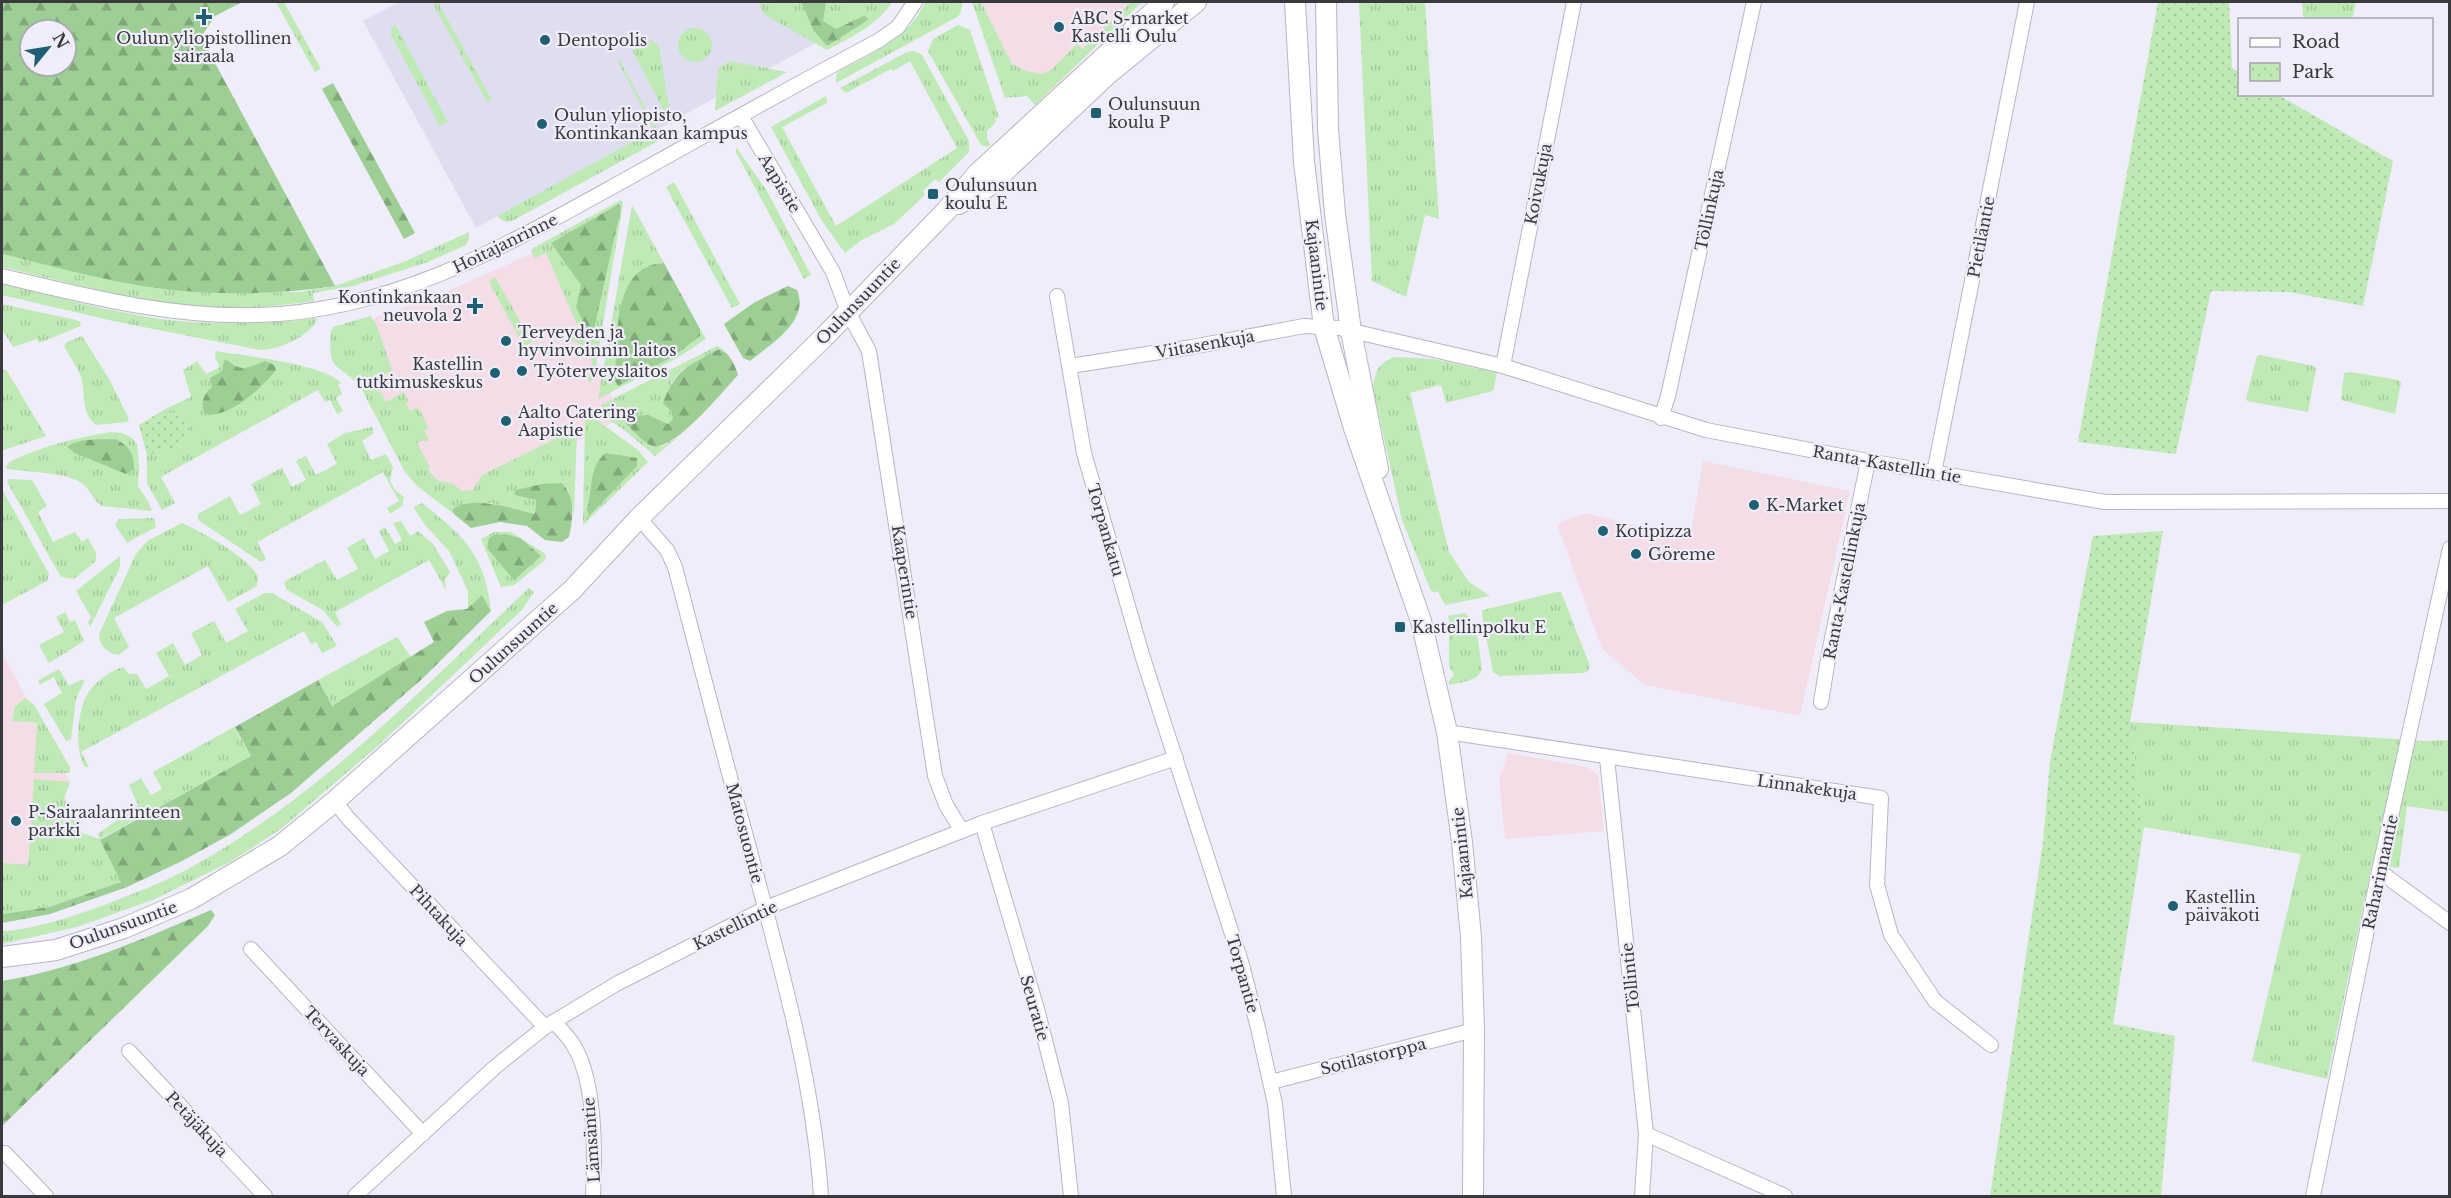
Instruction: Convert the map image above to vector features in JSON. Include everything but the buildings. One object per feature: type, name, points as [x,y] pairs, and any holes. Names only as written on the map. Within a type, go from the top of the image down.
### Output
[{"type":"main road","name":"Oulunsuuntie","points":[[2,957],[56,950],[124,928],[191,899],[280,846],[335,801],[572,590],[639,518],[849,312],[946,211],[978,173],[1164,2]]},
{"type":"main road","name":"Oulunsuuntie","points":[[946,211],[989,186],[1108,74],[1196,2]]},
{"type":"main road","name":"Kajaanintie","points":[[1295,2],[1304,162],[1338,329],[1354,428],[1421,621],[1447,732],[1465,866],[1471,937],[1474,1030],[1473,1197]]},
{"type":"main road","name":"Kajaanintie","points":[[1326,2],[1338,329],[1387,519]]},
{"type":"street","points":[[741,116],[878,41],[898,27],[915,2]]},
{"type":"street","name":"Koivukuja","points":[[1503,366],[1574,2]]},
{"type":"street","name":"Töllinkuja","points":[[1661,417],[1755,2]]},
{"type":"street","name":"Pietiläntie","points":[[1934,472],[2027,2]]},
{"type":"street","name":"Hoitajanrinne","points":[[2,276],[158,310],[211,315],[260,315],[306,310],[377,297],[443,273],[503,247],[741,116]]},
{"type":"street","name":"Aapistie","points":[[741,116],[833,272],[849,312]]},
{"type":"street","name":"Torpankatu","points":[[1057,296],[1084,453],[1143,658],[1176,758]]},
{"type":"street","name":"Kaaperintie","points":[[849,312],[869,351],[935,776],[946,805],[962,831]]},
{"type":"street","name":"Viitasenkuja","points":[[1070,366],[1192,348],[1304,326],[1338,329]]},
{"type":"street","name":"Ranta-Kastellin tie","points":[[1338,329],[1503,366],[1706,430],[2105,502],[2450,501]]},
{"type":"street","name":"Ranta-Kastellinkuja","points":[[1821,702],[1868,461]]},
{"type":"street","name":"Matosuontie","points":[[639,518],[667,550],[675,567],[765,908],[808,1087],[817,1145],[821,1197]]},
{"type":"street","name":"Raharinnantie","points":[[2313,1197],[2379,871],[2450,548]]},
{"type":"street","name":"Linnakekuja","points":[[1447,732],[1881,798],[1877,885],[1891,935],[1935,1001],[1991,1045]]},
{"type":"street","name":"Kastellintie","points":[[355,1197],[495,1067],[549,1025],[618,983],[765,908],[982,823],[1176,758]]},
{"type":"street","name":"Torpantie","points":[[1176,758],[1242,965],[1271,1082],[1284,1197]]},
{"type":"street","name":"Töllintie","points":[[1607,758],[1646,1134],[1642,1197]]},
{"type":"street","name":"Pihtakuja","points":[[335,801],[347,818],[549,1025]]},
{"type":"street","name":"Seuratie","points":[[982,823],[1037,1009],[1061,1102],[1071,1197]]},
{"type":"street","points":[[2379,871],[2450,923]]},
{"type":"street","name":"Tervaskuja","points":[[251,949],[423,1134]]},
{"type":"street","name":"Lämsäntie","points":[[549,1025],[573,1043],[584,1071],[592,1118],[595,1162],[594,1197]]},
{"type":"street","name":"Sotilastorppa","points":[[1271,1082],[1474,1030]]},
{"type":"street","name":"Petäjäkuja","points":[[129,1052],[265,1197]]},
{"type":"street","points":[[1646,1134],[1785,1197]]},
{"type":"street","points":[[5,1153],[46,1197]]},
{"type":"shaded area","name":"Oulun yliopisto, Kontinkankaan kampus","points":[[399,2],[877,2],[858,20],[476,228],[363,21]]},
{"type":"shaded area","points":[[981,2],[1131,2],[1048,82],[1018,75]]},
{"type":"shaded area","points":[[547,247],[621,418],[459,504],[422,480],[346,333],[379,316],[434,297]]},
{"type":"shaded area","points":[[1703,461],[1850,491],[1800,716],[1645,685],[1602,649],[1557,524],[1586,513],[1690,539]]},
{"type":"shaded area","points":[[2,652],[70,782],[64,798],[82,833],[100,840],[2,914]]},
{"type":"shaded area","points":[[1508,753],[1587,767],[1598,775],[1604,831],[1505,839],[1499,780]]},
{"type":"green space","points":[[2,2],[242,2],[215,16],[201,37],[335,286],[284,292],[207,293],[156,288],[82,274],[2,254]]},
{"type":"green space","points":[[276,2],[284,2],[321,69],[315,72]]},
{"type":"green space","points":[[438,2],[492,100],[487,102],[433,4]]},
{"type":"green space","points":[[760,2],[892,2],[872,24],[827,50],[765,15]]},
{"type":"green space","points":[[801,2],[826,2],[823,21],[836,29],[864,16],[868,20],[827,46],[814,31]]},
{"type":"green space","points":[[925,2],[963,2],[957,17],[836,83],[838,72],[888,44],[909,26]]},
{"type":"green space","points":[[972,2],[981,2],[1012,64],[1026,71],[1041,74],[1050,71],[1077,44],[1082,49],[1131,2],[1142,2],[1035,105],[1027,96],[1005,98]]},
{"type":"green space","points":[[1359,2],[1425,2],[1439,219],[1425,215],[1406,297],[1372,281]]},
{"type":"green space","points":[[2158,2],[2229,2],[2232,68],[2238,71],[2238,96],[2280,96],[2393,161],[2363,306],[2289,292],[2211,291],[2176,454],[2078,442]]},
{"type":"green space","points":[[2302,2],[2356,2],[2352,18],[2306,18],[2303,16]]},
{"type":"green space","points":[[395,24],[448,122],[440,126],[391,35],[391,29]]},
{"type":"green space","points":[[958,25],[970,30],[999,117],[987,131],[987,139],[991,145],[987,147],[981,145],[928,51],[933,39]]},
{"type":"green space","points":[[695,28],[707,33],[712,45],[707,57],[695,62],[683,57],[678,45],[683,33]]},
{"type":"green space","points":[[651,40],[659,46],[672,126],[632,50]]},
{"type":"green space","points":[[914,51],[922,55],[969,141],[969,152],[939,182],[935,179],[923,191],[925,195],[894,224],[860,241],[845,253],[822,221],[771,127],[826,96],[827,103],[782,127],[836,226],[957,148],[910,61],[846,93],[840,88],[907,52]]},
{"type":"green space","points":[[619,59],[662,139],[514,220],[507,222],[501,220],[498,216],[654,130],[617,60]]},
{"type":"green space","points":[[729,61],[787,72],[715,111],[718,69]]},
{"type":"green space","points":[[333,83],[415,233],[404,239],[322,89]]},
{"type":"green space","points":[[736,147],[767,191],[811,275],[804,279],[736,152]]},
{"type":"green space","points":[[674,182],[740,304],[732,308],[666,187]]},
{"type":"green space","points":[[621,200],[623,203],[594,378],[589,383],[587,378],[591,365],[590,354],[582,346],[570,341],[569,337],[580,332],[546,253],[535,258],[531,251]]},
{"type":"green space","points":[[619,204],[621,208],[594,329],[589,334],[576,307],[581,285],[551,243]]},
{"type":"green space","points":[[632,205],[664,263],[655,264],[615,371],[615,381],[700,336],[700,329],[706,339],[677,358],[598,399]]},
{"type":"green space","points":[[469,232],[466,245],[428,262],[353,286],[313,293],[314,301],[260,307],[227,308],[141,299],[2,267],[2,254],[132,284],[219,293],[300,292],[335,286],[406,261]]},
{"type":"green space","points":[[664,263],[700,329],[700,336],[674,356],[618,386],[615,381],[618,328],[620,309],[626,291],[634,277],[647,267]]},
{"type":"green space","points":[[495,277],[532,342],[524,347],[489,282]]},
{"type":"green space","points":[[2,284],[105,309],[169,320],[261,323],[316,318],[317,320],[300,337],[275,348],[260,350],[113,321],[2,295]]},
{"type":"green space","points":[[788,286],[797,290],[800,301],[793,322],[778,339],[750,361],[743,358],[724,324],[755,302]]},
{"type":"green space","points":[[2,304],[76,320],[81,326],[39,343],[37,339],[13,347],[2,329]]},
{"type":"green space","points":[[370,316],[376,323],[392,370],[374,381],[386,402],[404,392],[410,411],[418,407],[429,428],[424,431],[429,440],[417,443],[430,467],[428,469],[435,478],[452,483],[462,491],[473,490],[482,475],[575,429],[577,432],[574,514],[568,489],[514,495],[536,500],[535,514],[490,503],[452,509],[454,514],[418,487],[405,472],[360,386],[332,360],[330,344],[333,327]]},
{"type":"green space","points":[[82,336],[109,379],[129,419],[127,422],[96,425],[88,416],[81,377],[64,346],[67,342]]},
{"type":"green space","points":[[717,346],[726,351],[719,349],[682,370],[671,383],[673,419],[668,424],[648,415],[625,421],[651,446],[663,446],[678,437],[655,456],[623,429],[598,413],[603,410],[601,405]]},
{"type":"green space","points":[[719,349],[729,356],[738,375],[698,419],[673,440],[652,446],[642,440],[627,425],[625,421],[628,417],[648,415],[668,424],[673,419],[671,411],[663,403],[673,382],[685,369]]},
{"type":"green space","points":[[216,351],[301,366],[332,376],[341,383],[338,385],[342,394],[336,398],[343,411],[337,414],[330,400],[325,402],[318,390],[161,477],[175,503],[162,510],[147,483],[147,455],[175,448],[191,427],[167,408],[191,397],[183,370],[197,361],[206,374],[220,367],[215,358]]},
{"type":"green space","points":[[2257,356],[2314,366],[2316,369],[2308,412],[2247,401]]},
{"type":"green space","points":[[1396,357],[1434,359],[1497,373],[1493,391],[1446,403],[1441,385],[1410,393],[1449,552],[1469,582],[1490,596],[1445,605],[1438,592],[1431,591],[1402,520],[1373,388],[1379,368],[1386,361]]},
{"type":"green space","points":[[224,360],[242,368],[265,361],[274,365],[276,370],[253,393],[233,408],[213,414],[204,413],[204,398],[212,387],[210,378],[222,371]]},
{"type":"green space","points":[[2,369],[7,371],[46,436],[4,450],[2,450]]},
{"type":"green space","points":[[2351,372],[2399,380],[2401,383],[2395,414],[2341,400],[2344,373]]},
{"type":"green space","points":[[167,408],[191,427],[175,448],[147,455],[139,425]]},
{"type":"green space","points":[[591,416],[638,450],[648,462],[583,525],[585,419]]},
{"type":"green space","points":[[372,427],[374,433],[362,441],[371,460],[386,454],[393,467],[390,481],[395,490],[404,497],[402,506],[390,514],[387,508],[399,501],[383,472],[257,542],[266,559],[261,562],[198,520],[198,514],[230,496],[240,515],[261,504],[251,484],[282,468],[292,487],[306,480],[296,461],[306,456],[316,475],[337,464],[327,444],[345,433]]},
{"type":"green space","points":[[111,432],[122,433],[132,438],[137,445],[138,486],[152,511],[102,506],[86,486],[76,480],[6,467],[9,462],[21,456],[46,447]]},
{"type":"green space","points":[[116,439],[128,448],[132,455],[134,469],[126,474],[75,453],[67,447],[84,440]]},
{"type":"green space","points":[[605,453],[637,458],[637,466],[589,516],[587,510],[593,473]]},
{"type":"green space","points":[[9,479],[32,480],[47,506],[38,512],[53,542],[75,532],[82,542],[88,538],[96,553],[96,561],[74,579],[61,577],[7,482]]},
{"type":"green space","points":[[562,483],[570,495],[572,523],[569,537],[562,542],[545,540],[527,526],[500,522],[471,528],[452,510],[460,505],[481,503],[535,514],[536,500],[514,495],[516,490],[542,484]]},
{"type":"green space","points":[[2,489],[49,574],[47,581],[2,605]]},
{"type":"green space","points":[[422,503],[450,526],[470,548],[484,575],[491,611],[482,595],[468,609],[468,591],[449,551],[425,525],[415,510],[414,507]]},
{"type":"green space","points":[[154,518],[156,527],[127,543],[115,525],[119,519]]},
{"type":"green space","points":[[401,521],[410,536],[418,531],[433,544],[450,572],[445,580],[446,590],[429,560],[335,612],[341,624],[337,627],[323,610],[287,590],[284,583],[287,580],[325,560],[337,580],[358,569],[347,548],[364,538],[375,559],[389,551],[379,531],[385,527],[395,544],[402,540],[393,523]]},
{"type":"green space","points":[[182,523],[213,539],[244,560],[258,576],[257,586],[228,602],[208,566],[114,618],[129,647],[119,655],[108,651],[102,646],[99,634],[136,554],[147,541]]},
{"type":"green space","points":[[2163,531],[2130,722],[2144,827],[2113,1024],[2175,1036],[2161,1196],[1990,1196],[2043,842],[2050,761],[2093,536]]},
{"type":"green space","points":[[494,532],[511,532],[544,553],[546,557],[544,561],[514,585],[501,587],[481,539]]},
{"type":"green space","points":[[505,534],[520,538],[541,556],[514,580],[487,548],[489,538]]},
{"type":"green space","points":[[120,556],[120,567],[90,627],[88,622],[91,617],[76,591]]},
{"type":"green space","points":[[529,588],[534,592],[522,610],[379,745],[282,828],[232,861],[155,899],[77,927],[2,944],[2,931],[40,925],[107,904],[180,873],[238,839],[283,808],[368,738]]},
{"type":"green space","points":[[1561,592],[1590,666],[1588,671],[1499,676],[1493,672],[1483,610]]},
{"type":"green space","points":[[265,593],[272,593],[322,622],[337,646],[322,653],[316,642],[311,644],[304,631],[81,752],[89,767],[85,767],[79,750],[79,720],[84,701],[95,685],[108,674],[123,667],[129,674],[137,674],[146,689],[169,676],[156,653],[173,643],[185,665],[202,655],[191,633],[214,621],[226,643],[248,631],[235,609]]},
{"type":"green space","points":[[482,595],[491,611],[422,679],[291,793],[231,834],[182,861],[127,887],[50,914],[2,923],[2,914],[49,907],[121,882],[100,840],[251,756],[235,727],[318,680],[332,706],[434,642],[424,622],[447,611],[467,609]]},
{"type":"green space","points":[[65,612],[70,622],[75,620],[84,641],[49,663],[39,645],[64,632],[56,617]]},
{"type":"green space","points":[[1465,613],[1476,631],[1482,668],[1473,679],[1449,685],[1454,675],[1449,666],[1449,635],[1452,633],[1448,616]]},
{"type":"green space","points":[[397,637],[411,657],[332,706],[318,680]]},
{"type":"green space","points":[[59,669],[69,686],[83,679],[84,682],[76,699],[71,739],[66,741],[44,704],[62,693],[54,677],[41,684],[38,683],[39,680]]},
{"type":"green space","points":[[25,698],[34,705],[70,767],[70,773],[34,773],[37,723],[12,721],[15,706]]},
{"type":"green space","points":[[2130,722],[2427,741],[2449,740],[2449,812],[2407,806],[2399,868],[2372,864],[2327,1079],[2252,1061],[2301,854],[2144,827]]},
{"type":"green space","points":[[234,727],[251,756],[100,839],[122,882],[48,907],[2,914],[2,863],[28,865],[34,779],[70,782],[64,798],[82,833],[99,839],[98,834],[138,805],[129,785],[141,778],[151,795],[162,789],[153,772]]},
{"type":"green space","points":[[211,910],[215,915],[208,926],[2,1126],[2,981],[82,961]]},
{"type":"place","name":"Oulun yliopistollinen sairaala","points":[[204,17]]},
{"type":"place","name":"ABC S-market Kastelli Oulu","points":[[1059,27]]},
{"type":"place","name":"Dentopolis","points":[[545,40]]},
{"type":"place","name":"Oulunsuun koulu P","points":[[1096,113]]},
{"type":"place","name":"Oulun yliopisto, Kontinkankaan kampus","points":[[542,124]]},
{"type":"place","name":"Oulunsuun koulu E","points":[[933,194]]},
{"type":"place","name":"Kontinkankaan neuvola 2","points":[[475,306]]},
{"type":"place","name":"Terveyden ja hyvinvoinnin laitos","points":[[506,341]]},
{"type":"place","name":"Työterveyslaitos","points":[[522,371]]},
{"type":"place","name":"Kastellin tutkimuskeskus","points":[[495,373]]},
{"type":"place","name":"Aalto Catering Aapistie","points":[[506,421]]},
{"type":"place","name":"K-Market","points":[[1754,505]]},
{"type":"place","name":"Kotipizza","points":[[1603,531]]},
{"type":"place","name":"Göreme","points":[[1636,554]]},
{"type":"place","name":"Kastellinpolku E","points":[[1400,627]]},
{"type":"place","name":"P-Sairaalanrinteen parkki","points":[[16,821]]},
{"type":"place","name":"Kastellin päiväkoti","points":[[2173,906]]}]
